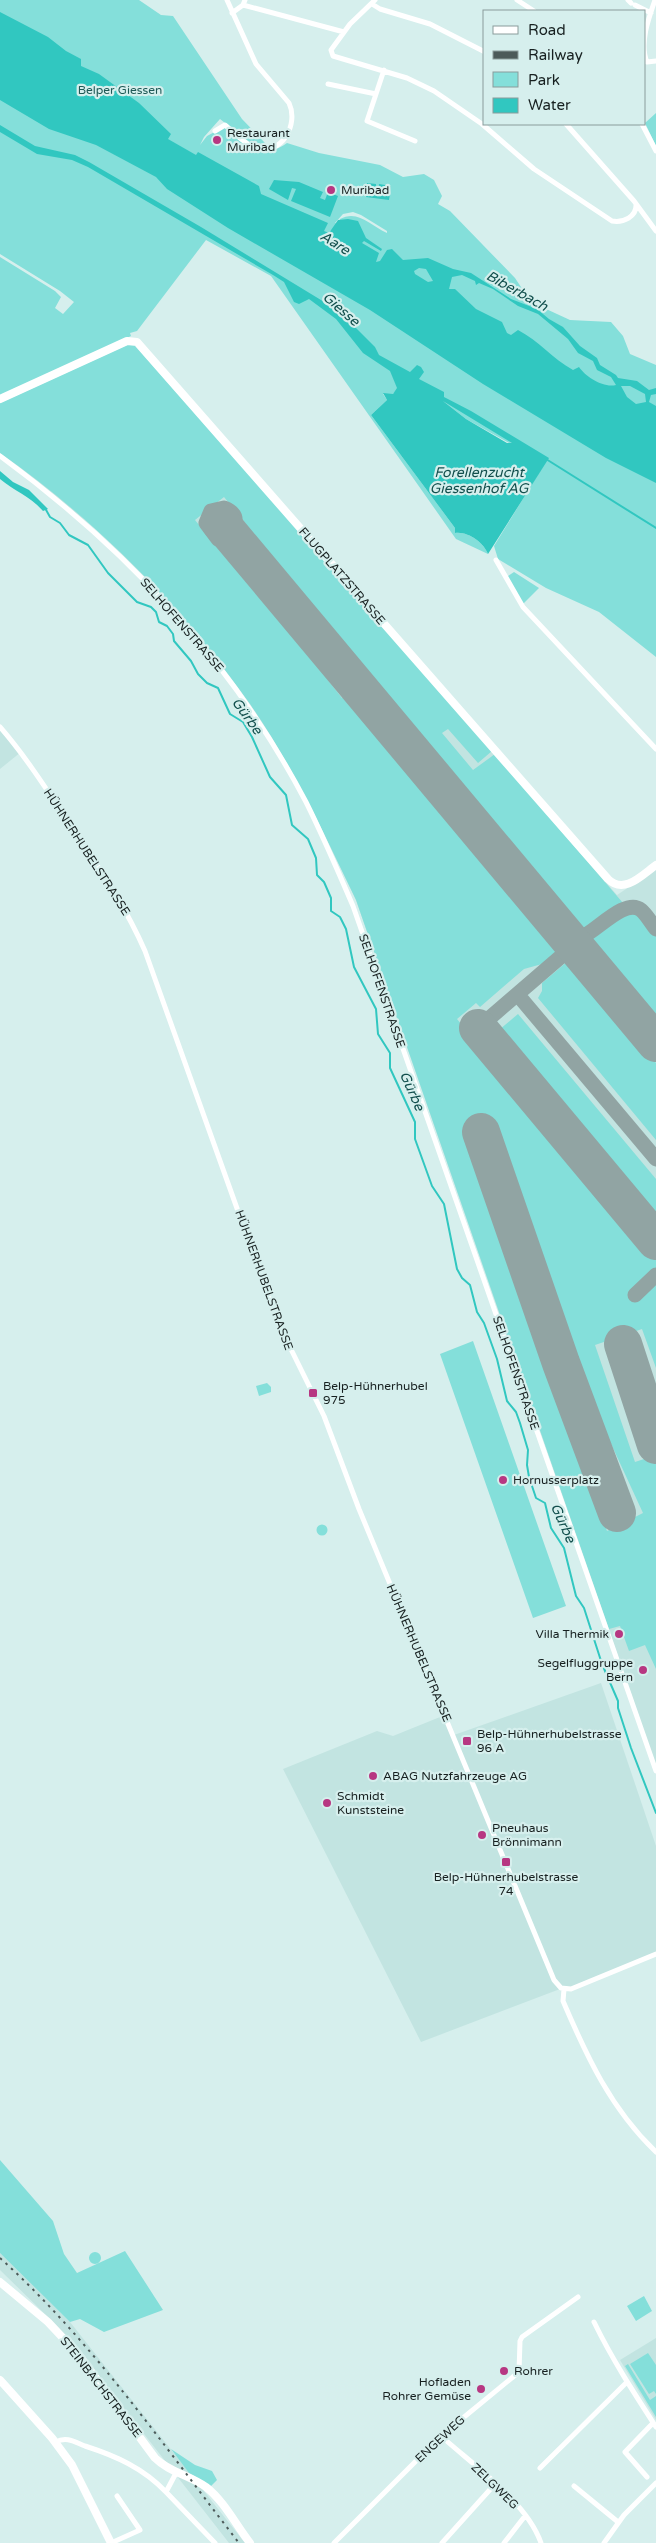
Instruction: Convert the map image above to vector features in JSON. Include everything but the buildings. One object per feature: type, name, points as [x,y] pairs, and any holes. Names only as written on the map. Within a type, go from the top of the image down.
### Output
[{"type":"street","points":[[214,131],[225,125],[253,147],[264,149],[274,146],[285,139],[292,124],[292,109],[289,103],[256,64],[232,13],[228,0]]},
{"type":"street","points":[[517,0],[532,10]]},
{"type":"street","points":[[646,36],[656,0]]},
{"type":"street","points":[[483,51],[442,29],[380,9],[373,2],[344,32],[331,50],[332,56],[384,70],[420,84],[460,108],[534,169],[612,221],[626,220],[634,214],[636,204]]},
{"type":"street","points":[[631,2],[646,10]]},
{"type":"street","points":[[232,13],[244,3],[344,32]]},
{"type":"street","points":[[646,10],[651,13]]},
{"type":"street","points":[[646,63],[656,61]]},
{"type":"street","points":[[384,70],[367,121],[415,141]]},
{"type":"street","points":[[328,84],[376,94]]},
{"type":"street","points":[[567,125],[636,204],[656,231]]},
{"type":"street","points":[[643,125],[656,151]]},
{"type":"street","name":"FLUGPLATZSTRASSE","points":[[0,399],[127,341],[137,342],[608,879],[615,885],[625,886],[656,865]]},
{"type":"street","name":"SELHOFENSTRASSE","points":[[0,456],[76,514],[156,592],[210,655],[239,695],[305,801],[353,906],[656,1771]]},
{"type":"street","points":[[496,560],[523,607],[656,748]]},
{"type":"street","name":"HÜHNERHUBELSTRASSE","points":[[0,727],[22,753],[104,874],[133,925],[145,951],[278,1323],[324,1416],[359,1509],[554,1980],[561,1988],[563,2001],[600,2083],[633,2128],[656,2152]]},
{"type":"street","points":[[561,1988],[656,1954]]},
{"type":"street","name":"STEINBACHSTRASSE","points":[[0,2282],[63,2338],[161,2464],[175,2475],[206,2487],[217,2498],[250,2543]]},
{"type":"street","name":"ENGEWEG","points":[[334,2543],[442,2436],[519,2372],[520,2341],[522,2337],[578,2297]]},
{"type":"street","points":[[594,2322],[603,2342],[620,2367],[626,2383],[655,2425],[625,2452],[647,2477]]},
{"type":"street","points":[[0,2380],[56,2442],[82,2482],[111,2543],[140,2530],[117,2496]]},
{"type":"street","points":[[540,2468],[626,2383]]},
{"type":"street","name":"ZELGWEG","points":[[442,2436],[494,2484],[525,2516],[536,2529],[541,2543]]},
{"type":"street","points":[[56,2442],[67,2439],[120,2458],[142,2471],[166,2492],[215,2543]]},
{"type":"street","points":[[166,2492],[175,2475]]},
{"type":"street","points":[[604,2543],[618,2522],[656,2483]]},
{"type":"street","points":[[442,2543],[494,2484]]},
{"type":"street","points":[[574,2486],[618,2522]]},
{"type":"street","points":[[504,2543],[525,2516]]},
{"type":"shaded area","points":[[127,345],[250,473],[617,895],[656,869],[656,1766],[356,900],[313,811],[251,705],[213,654],[156,588],[97,530],[0,453],[0,403]]},
{"type":"shaded area","points":[[0,727],[21,752],[0,769]]},
{"type":"shaded area","points":[[601,1683],[656,1846],[656,1954],[574,1987],[560,1989],[421,2042],[283,1769],[377,1731],[393,1736],[445,1715],[454,1735]]},
{"type":"shaded area","points":[[0,2253],[70,2322],[245,2543],[229,2543],[88,2362],[50,2319],[0,2270]]},
{"type":"shaded area","points":[[656,2338],[656,2420],[620,2360]]},
{"type":"green space","name":"Belper Giessen","points":[[0,0],[139,0],[161,15],[173,16],[242,119],[265,143],[264,147],[253,145],[220,119],[204,137],[200,145],[207,136],[224,127],[252,149],[260,151],[277,149],[287,143],[319,153],[380,165],[403,177],[424,174],[434,180],[442,196],[438,204],[450,211],[515,278],[531,302],[570,320],[611,322],[623,336],[630,354],[656,365],[656,657],[599,612],[546,588],[498,559],[494,546],[545,463],[466,419],[443,401],[391,372],[398,389],[393,394],[383,394],[387,400],[371,415],[455,528],[455,533],[465,534],[475,539],[488,554],[456,539],[271,276],[206,240],[137,331],[130,333],[131,336],[0,397],[0,257],[55,291],[61,297],[55,308],[63,314],[74,302],[60,291],[0,254]],"holes":[[[353,212],[387,231],[387,233],[359,217],[347,216],[340,219],[341,225],[335,223],[343,214]]]},
{"type":"green space","points":[[656,113],[656,146],[646,125],[646,122]]},
{"type":"green space","points":[[134,344],[492,751],[478,763],[448,729],[442,733],[473,770],[495,754],[623,903],[584,930],[574,926],[378,690],[355,656],[351,659],[246,533],[246,524],[224,497],[195,520],[218,548],[228,551],[333,675],[327,679],[342,698],[352,699],[562,952],[542,964],[524,969],[480,1007],[476,1003],[457,1019],[656,1257],[656,1368],[642,1329],[595,1345],[635,1462],[656,1455],[656,1669],[645,1645],[629,1651],[620,1626],[609,1629],[356,900],[294,775],[250,704],[224,668],[167,600],[104,537],[70,507],[0,453],[0,403],[127,345]],"holes":[[[488,1120],[570,1355],[643,1513],[607,1531],[464,1128]]]},
{"type":"green space","points":[[514,572],[539,588],[523,604],[508,580],[508,576]]},
{"type":"green space","points":[[631,911],[639,913],[656,933],[656,1024],[597,953],[592,941],[593,937],[600,930]]},
{"type":"green space","points":[[569,960],[656,1063],[656,1140],[538,998],[542,991],[542,983]]},
{"type":"green space","points":[[518,1014],[656,1179],[656,1219],[499,1030]]},
{"type":"green space","name":"Hornusserplatz","points":[[473,1341],[566,1606],[533,1618],[440,1354]]},
{"type":"green space","points":[[267,1383],[271,1387],[271,1392],[259,1396],[256,1386]]},
{"type":"green space","points":[[322,1524],[328,1530],[322,1536],[316,1530]]},
{"type":"green space","points":[[0,2160],[53,2221],[64,2254],[77,2273],[125,2251],[163,2310],[104,2332],[80,2319],[70,2322],[0,2253]]},
{"type":"green space","points":[[95,2252],[101,2258],[95,2264],[89,2258]]},
{"type":"green space","points":[[644,2296],[652,2311],[636,2321],[627,2306]]},
{"type":"green space","points":[[648,2353],[656,2365],[656,2394],[654,2391],[649,2394],[630,2364]]},
{"type":"green space","points":[[628,2364],[650,2400],[656,2396],[656,2417],[625,2366]]},
{"type":"green space","points":[[171,2449],[195,2465],[212,2471],[217,2480],[211,2486],[189,2473]]},
{"type":"water","name":"Aare","points":[[0,12],[48,37],[66,51],[81,59],[81,66],[99,74],[139,103],[171,134],[168,139],[196,155],[198,152],[259,186],[261,194],[328,223],[324,231],[329,233],[338,220],[358,221],[366,238],[382,249],[381,251],[364,241],[362,243],[379,253],[376,262],[380,261],[387,250],[392,249],[403,260],[428,258],[453,269],[471,273],[511,299],[537,309],[563,327],[580,346],[597,358],[600,365],[618,378],[637,381],[649,390],[656,388],[656,394],[651,395],[649,402],[656,406],[656,483],[606,458],[483,384],[370,310],[228,228],[167,189],[156,177],[96,145],[49,129],[0,100]],"holes":[[[419,268],[426,269],[433,281],[428,282],[415,274],[414,271]],[[462,275],[475,281],[476,285],[479,283],[493,289],[518,306],[538,314],[568,339],[578,353],[593,361],[597,370],[611,377],[616,385],[606,385],[595,381],[579,367],[573,370],[533,339],[518,330],[511,335],[507,333],[502,322],[476,309],[455,289],[449,289],[452,277]],[[621,386],[630,386],[645,394],[646,402],[636,404],[627,397]]]},
{"type":"water","name":"Forellenzucht Giessenhof AG","points":[[0,125],[35,146],[75,155],[201,227],[339,311],[375,347],[379,355],[410,372],[417,365],[421,367],[424,372],[419,379],[444,392],[444,397],[549,458],[488,554],[475,539],[465,534],[455,533],[455,528],[371,415],[387,400],[383,393],[393,394],[397,388],[390,371],[363,353],[336,319],[309,299],[299,304],[294,302],[284,282],[88,167],[72,160],[37,154],[0,132]],"holes":[[[443,401],[512,443],[507,443],[466,419]]]},
{"type":"water","points":[[274,180],[299,182],[323,192],[320,198],[325,200],[328,192],[338,196],[330,217],[291,201],[296,189],[292,188],[288,200],[269,189]]},
{"type":"water","points":[[367,183],[376,184],[376,189],[378,190],[379,184],[391,186],[389,200],[366,197]]},
{"type":"water","points":[[0,471],[13,482],[29,490],[48,509],[43,511],[33,501],[0,479]]},
{"type":"waterway","name":"Giesse","points":[[546,459],[656,528]]},
{"type":"waterway","name":"Gürbe","points":[[45,508],[50,517],[60,523],[69,535],[88,545],[108,573],[137,602],[151,607],[156,612],[159,622],[167,626],[173,634],[174,641],[191,661],[198,674],[207,683],[218,688],[230,714],[243,722],[252,737],[270,777],[286,795],[292,825],[308,839],[316,858],[317,875],[324,882],[331,898],[331,911],[340,917],[346,929],[354,967],[376,1009],[378,1034],[390,1053],[390,1068],[415,1122],[415,1139],[432,1186],[444,1204],[457,1269],[462,1278],[470,1285],[477,1312],[484,1323],[497,1359],[507,1401],[516,1412],[520,1423],[528,1450],[527,1465],[529,1477],[536,1498],[545,1503],[551,1528],[564,1548],[576,1596],[584,1608],[602,1664],[618,1701],[618,1708],[631,1748],[656,1813]]},
{"type":"taxiway","points":[[234,539],[235,517],[233,514],[224,508],[211,511],[206,523],[218,539],[242,549]]},
{"type":"taxiway","points":[[557,925],[569,936],[580,938],[610,917],[627,908],[634,907],[641,910],[656,929]]},
{"type":"taxiway","points":[[586,935],[582,948],[588,960]]},
{"type":"taxiway","points":[[478,1028],[586,935]]},
{"type":"taxiway","points":[[518,995],[656,1159]]},
{"type":"taxiway","points":[[635,1295],[656,1275]]},
{"type":"runway","points":[[220,522],[656,1043]]},
{"type":"runway","points":[[478,1028],[656,1241]]},
{"type":"runway","points":[[481,1132],[561,1363],[617,1513]]},
{"type":"runway","points":[[623,1344],[656,1445]]},
{"type":"railway","points":[[0,2258],[34,2290],[96,2359],[126,2395],[239,2543]]},
{"type":"place","name":"Restaurant Muribad","points":[[217,140]]},
{"type":"place","name":"Muribad","points":[[331,190]]},
{"type":"place","name":"Belp-Hühnerhubel 975","points":[[313,1393]]},
{"type":"place","name":"Hornusserplatz","points":[[503,1480]]},
{"type":"place","name":"Villa Thermik","points":[[619,1634]]},
{"type":"place","name":"Segelfluggruppe Bern","points":[[643,1670]]},
{"type":"place","name":"Belp-Hühnerhubelstrasse 96 A","points":[[467,1741]]},
{"type":"place","name":"ABAG Nutzfahrzeuge AG","points":[[373,1776]]},
{"type":"place","name":"Schmidt Kunststeine","points":[[327,1803]]},
{"type":"place","name":"Pneuhaus Brönnimann","points":[[482,1835]]},
{"type":"place","name":"Belp-Hühnerhubelstrasse 74","points":[[506,1862]]},
{"type":"place","name":"Rohrer","points":[[504,2371]]},
{"type":"place","name":"Hofladen Rohrer Gemüse","points":[[481,2389]]},
{"type":"water label","name":"Biberbach","points":[[517,291]]}]
